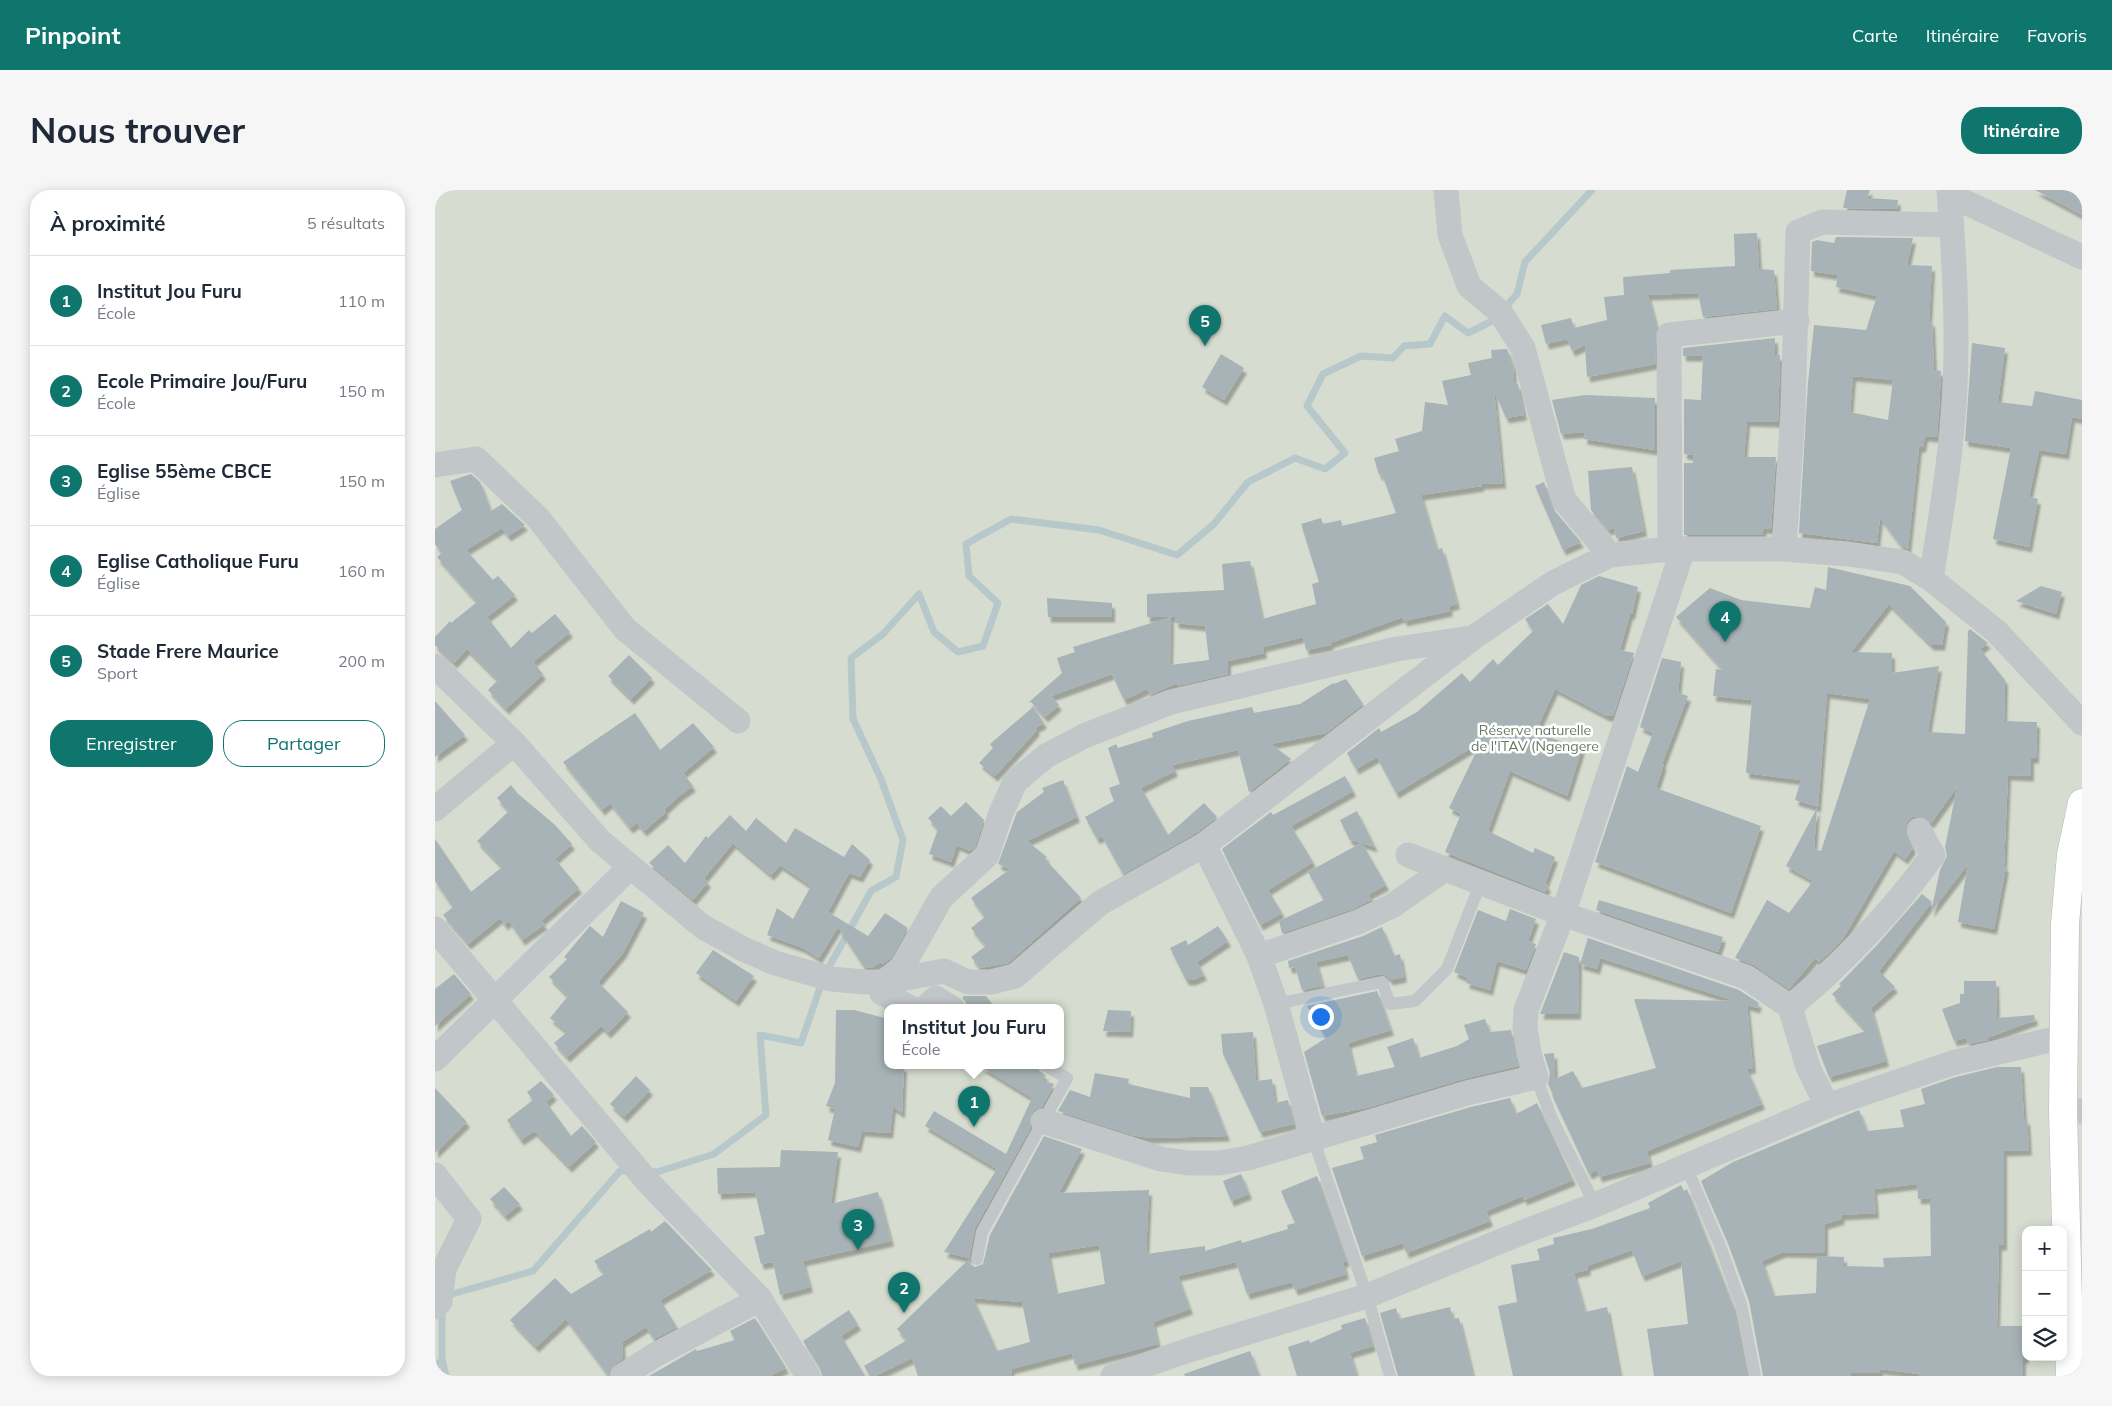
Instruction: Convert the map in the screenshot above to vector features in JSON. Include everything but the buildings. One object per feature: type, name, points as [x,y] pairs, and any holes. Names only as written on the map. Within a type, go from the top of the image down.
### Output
[{"type":"highway","points":[[2070,1376],[2075,1256],[2072,1111],[2063,1037],[2065,924],[2071,855],[2082,803]]},
{"type":"street","points":[[1446,190],[1451,235],[1469,286],[1505,319],[1523,348],[1564,500],[1610,555]]},
{"type":"street","points":[[1931,579],[1946,480],[1955,388],[1956,302],[1949,193]]},
{"type":"street","points":[[1949,193],[2082,257]]},
{"type":"street","points":[[1784,549],[1797,321],[1798,232],[1823,222],[1952,225]]},
{"type":"street","points":[[1043,1121],[1161,1159],[1188,1163],[1219,1163],[1248,1158],[1467,1093],[1536,1077],[1529,1053],[1525,1028],[1526,1010],[1538,974],[1563,914],[1677,549],[1669,335],[1797,321]]},
{"type":"street","points":[[435,465],[476,459],[538,518],[625,629],[738,721]]},
{"type":"street","points":[[435,666],[514,743],[600,841],[629,868],[703,927],[751,953],[775,963],[819,975],[884,982],[944,971],[967,982],[991,982],[1015,976],[1100,902],[1204,845],[1474,637],[1553,583],[1610,555],[1677,549],[1784,549],[1848,554],[1903,562],[1931,579],[1997,632],[2082,723]]},
{"type":"street","points":[[903,1004],[881,993],[884,982],[902,968],[941,898],[987,855],[1001,813],[1015,782],[1046,756],[1084,736],[1171,702],[1397,648],[1474,637]]},
{"type":"street","points":[[435,809],[514,743]]},
{"type":"street","points":[[1790,1007],[1827,976],[1914,882],[1933,856],[1919,830]]},
{"type":"street","points":[[1204,845],[1259,956],[1276,1004],[1313,1138]]},
{"type":"street","points":[[1408,855],[1563,914],[1746,977],[1790,1007],[1808,1067],[1827,1106]]},
{"type":"street","points":[[435,1058],[629,868]]},
{"type":"street","points":[[1259,956],[1359,922],[1392,906],[1445,869]]},
{"type":"street","points":[[435,928],[647,1181],[760,1299],[808,1376]]},
{"type":"street","points":[[929,1004],[936,998],[946,1004]]},
{"type":"street","points":[[1113,1376],[1189,1350],[1367,1296],[1595,1205],[1827,1106],[1952,1063],[2063,1037]]},
{"type":"street","points":[[435,1175],[469,1219],[444,1269],[440,1302],[435,1307]]},
{"type":"street","points":[[621,1376],[655,1355],[760,1299]]},
{"type":"lane","points":[[1276,1004],[1382,982],[1390,1004],[1415,1001],[1447,969],[1480,884]]},
{"type":"lane","points":[[977,1259],[982,1232],[1067,1078],[1051,1069]]},
{"type":"lane","points":[[1536,1077],[1552,1119],[1595,1205]]},
{"type":"lane","points":[[1313,1138],[1367,1296],[1390,1376]]},
{"type":"lane","points":[[1686,1166],[1720,1246],[1741,1304],[1755,1376]]},
{"type":"green space","name":"Réserve naturelle de l'ITAV (Ngengere","points":[[435,190],[2082,190],[2082,1376],[435,1376]]},
{"type":"waterway","points":[[647,1171],[657,1172],[714,1154],[766,1115],[760,1035],[801,1043],[824,976],[871,891],[896,877],[903,840],[881,779],[853,719],[851,658],[883,634],[919,594],[934,632],[958,652],[983,646],[998,603],[969,576],[966,544],[1011,519],[1099,530],[1177,555],[1214,524],[1248,482],[1295,458],[1325,469],[1345,453],[1307,406],[1323,374],[1361,356],[1393,358],[1404,346],[1430,344],[1445,316],[1468,333],[1494,320],[1517,294],[1525,262],[1592,190]]},
{"type":"waterway","points":[[445,1296],[533,1271],[620,1171],[629,1171]]},
{"type":"waterway","points":[[435,1369],[442,1359],[442,1309]]},
{"type":"waterway","points":[[442,1359],[446,1376]]},
{"type":"place","name":"Stade Frere Maurice","points":[[1205,346]]},
{"type":"place","name":"Eglise Catholique Furu","points":[[1725,642]]},
{"type":"place","name":"Institut Jou Furu","points":[[974,1127]]},
{"type":"place","name":"Eglise 55ème CBCE","points":[[858,1250]]},
{"type":"place","name":"Ecole Primaire Jou/Furu","points":[[904,1313]]}]
